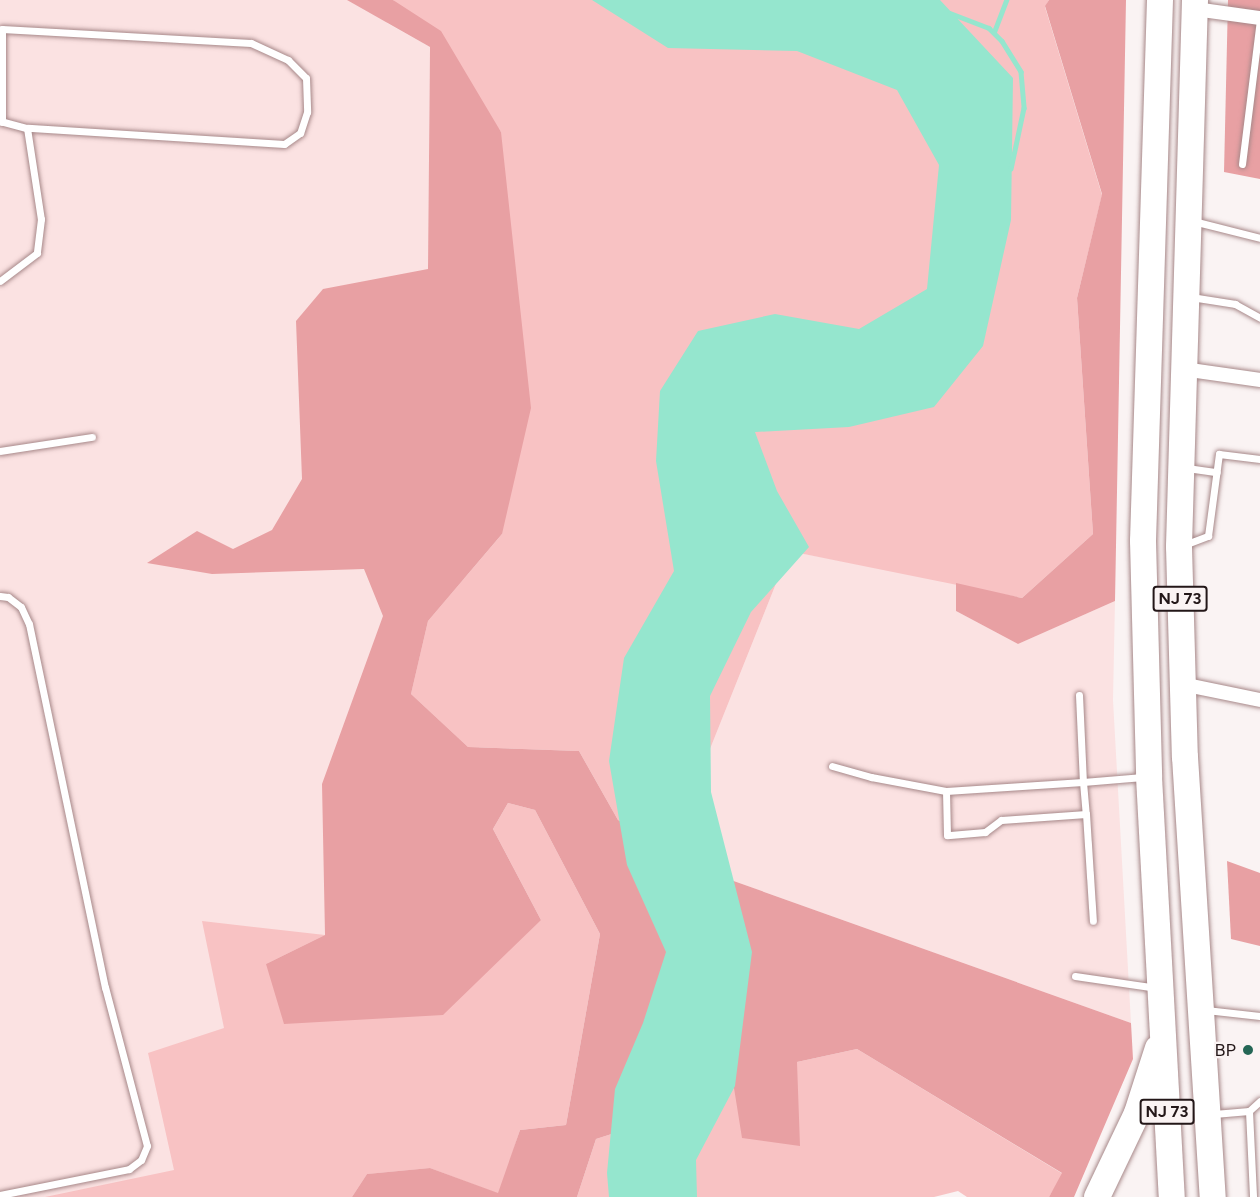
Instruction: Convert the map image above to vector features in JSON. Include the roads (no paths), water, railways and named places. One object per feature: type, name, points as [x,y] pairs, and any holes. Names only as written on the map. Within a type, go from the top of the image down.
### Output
[{"type":"highway","name":"NJ 73","points":[[1160,0],[1143,541],[1149,777],[1172,1197]]},
{"type":"highway","name":"NJ 73","points":[[1195,4],[1179,547],[1182,684],[1213,1197]]},
{"type":"highway","points":[[1097,1197],[1140,1105],[1164,1028]]},
{"type":"street","points":[[1195,4],[1260,19]]},
{"type":"street","points":[[1183,369],[1260,380]]},
{"type":"street","points":[[1182,684],[1260,700]]},
{"type":"lane","points":[[1242,164],[1260,19]]},
{"type":"lane","points":[[1,27],[251,43],[288,60],[306,78],[307,112],[300,133],[284,144],[27,128],[1,122],[1,27]]},
{"type":"lane","points":[[0,281],[37,253],[41,219],[27,128]]},
{"type":"lane","points":[[1188,220],[1260,238]]},
{"type":"lane","points":[[1186,296],[1235,304],[1260,318]]},
{"type":"lane","points":[[0,451],[92,437]]},
{"type":"lane","points":[[1179,547],[1208,536],[1219,454],[1260,459]]},
{"type":"lane","points":[[1180,468],[1217,472]]},
{"type":"lane","points":[[0,596],[8,597],[21,608],[29,624],[105,987],[147,1146],[141,1160],[129,1169],[0,1195]]},
{"type":"lane","points":[[1079,695],[1093,921]]},
{"type":"lane","points":[[832,766],[871,777],[946,790],[1149,777]]},
{"type":"lane","points":[[946,790],[947,835],[985,832],[1001,820],[1086,814]]},
{"type":"lane","points":[[1075,976],[1162,989]]},
{"type":"lane","points":[[1201,1009],[1260,1016]]},
{"type":"lane","points":[[1208,1115],[1249,1111],[1260,1101]]},
{"type":"lane","points":[[1249,1111],[1253,1197]]},
{"type":"waterway","points":[[994,32],[1006,0]]},
{"type":"waterway","points":[[950,13],[989,28],[1002,41],[1021,72],[1024,108],[1011,169]]},
{"type":"place","name":"BP","points":[[1248,1050]]}]
